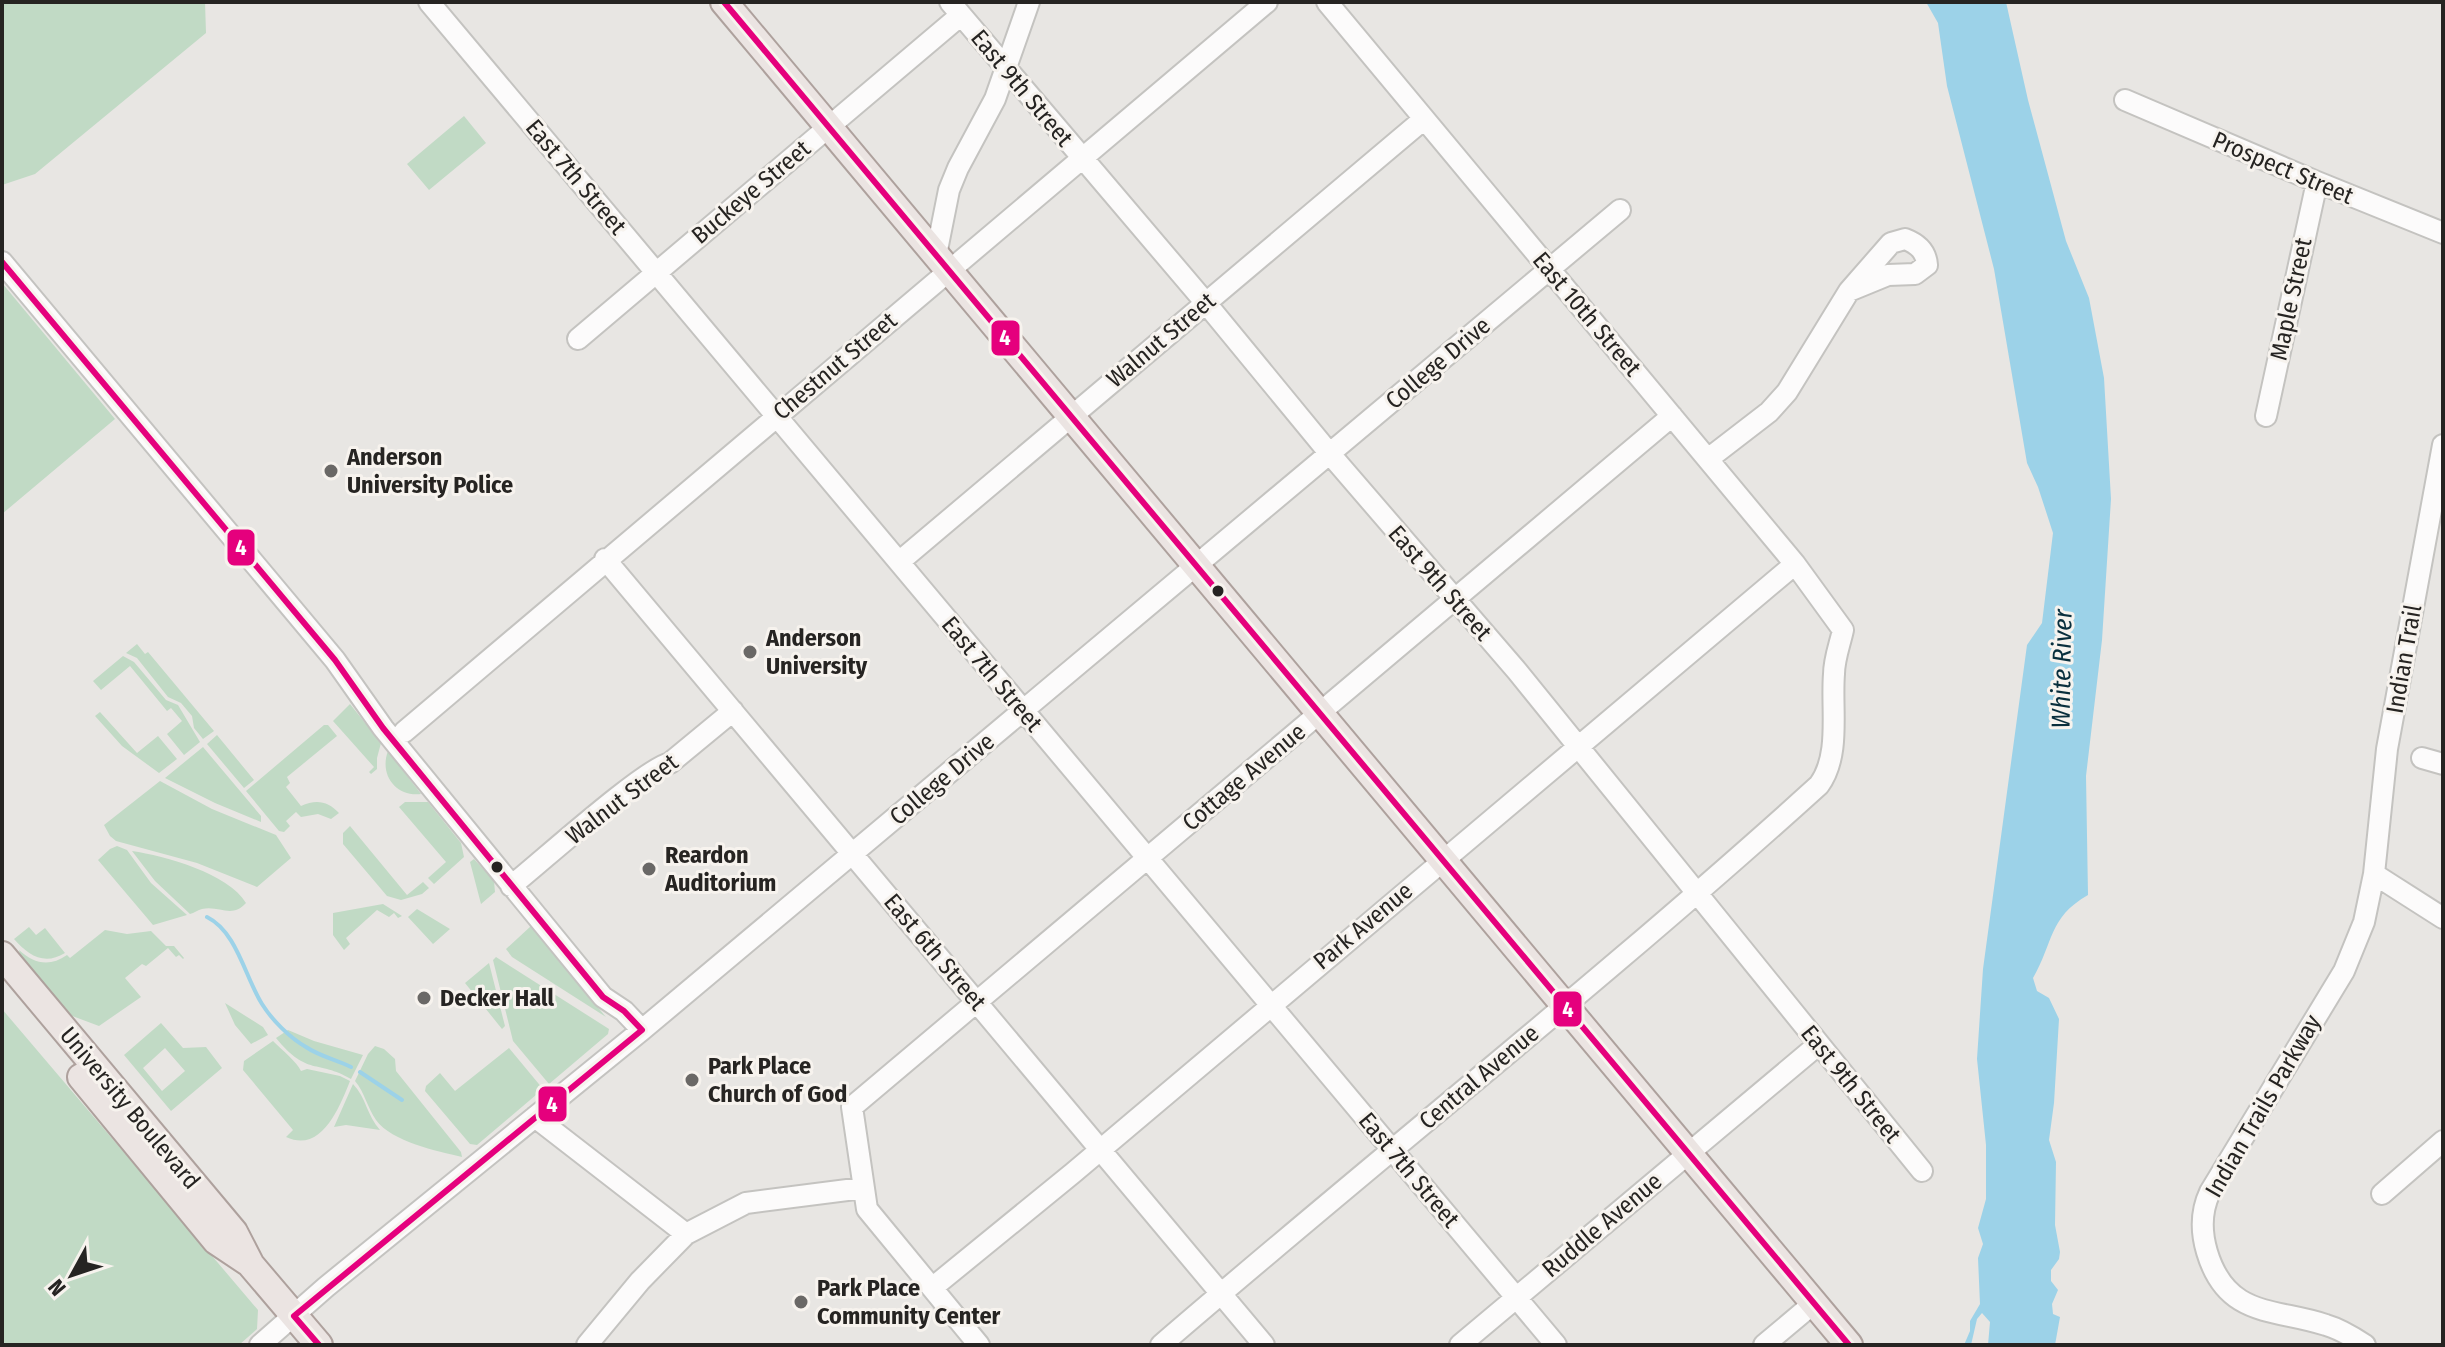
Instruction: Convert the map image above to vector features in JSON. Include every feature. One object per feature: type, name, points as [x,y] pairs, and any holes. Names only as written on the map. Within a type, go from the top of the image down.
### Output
[{"type":"main road","points":[[724,2],[1849,1345]]},
{"type":"main road","name":"University Boulevard","points":[[2,955],[194,1199],[216,1241],[251,1265],[319,1345]]},
{"type":"main road","name":"University Boulevard","points":[[2,981],[194,1199]]},
{"type":"street","name":"East 7th Street","points":[[429,2],[1556,1345]]},
{"type":"street","points":[[943,262],[949,190],[995,99],[1029,2]]},
{"type":"street","name":"Chestnut Street","points":[[404,732],[775,415],[943,262],[1082,159],[1267,2]]},
{"type":"street","name":"East 10th Street","points":[[1327,2],[1795,564],[1843,630]]},
{"type":"street","name":"Buckeye Street","points":[[578,339],[827,128],[955,8]]},
{"type":"street","name":"East 9th Street","points":[[955,8],[1517,671],[1922,1171]]},
{"type":"street","name":"Prospect Street","points":[[2125,100],[2443,233]]},
{"type":"street","name":"Walnut Street","points":[[899,562],[1424,119]]},
{"type":"street","name":"Maple Street","points":[[2266,416],[2317,182]]},
{"type":"street","name":"College Drive","points":[[260,1345],[642,1030],[1620,210]]},
{"type":"street","points":[[2,262],[335,660],[383,728],[517,882],[603,997],[624,1011],[642,1030]]},
{"type":"street","points":[[1708,459],[1769,412],[1787,392],[1849,291]]},
{"type":"street","name":"Cottage Avenue","points":[[863,1188],[852,1107],[1672,416]]},
{"type":"street","name":"Indian Trail","points":[[2374,874],[2387,749],[2443,445]]},
{"type":"street","name":"East 6th Street","points":[[605,559],[1264,1345]]},
{"type":"street","name":"Park Avenue","points":[[932,1288],[1795,564]]},
{"type":"street","name":"Central Avenue","points":[[1161,1345],[1698,893],[1819,785],[1827,775],[1832,756],[1834,670],[1843,630]]},
{"type":"street","name":"Walnut Street","points":[[517,882],[733,711]]},
{"type":"street","points":[[2422,758],[2443,764]]},
{"type":"street","points":[[2374,874],[2443,918]]},
{"type":"street","name":"Indian Trails Parkway","points":[[2365,1345],[2329,1325],[2247,1305],[2216,1274],[2208,1256],[2203,1229],[2210,1192],[2344,971],[2364,922],[2374,874]]},
{"type":"street","name":"Ruddle Avenue","points":[[1460,1345],[1819,1044]]},
{"type":"street","points":[[535,1117],[686,1234]]},
{"type":"street","points":[[2382,1194],[2443,1141]]},
{"type":"street","points":[[587,1345],[640,1281],[686,1234],[746,1203],[863,1188],[867,1209],[979,1345]]},
{"type":"street","points":[[1764,1345],[1814,1303]]},
{"type":"green space","points":[[205,2],[206,33],[35,174],[2,185],[2,4]]},
{"type":"green space","points":[[464,116],[486,143],[429,190],[407,164]]},
{"type":"green space","points":[[2,283],[115,419],[2,514]]},
{"type":"green space","points":[[137,644],[145,654],[148,652],[214,731],[203,739],[194,728],[192,716],[181,703],[168,697],[137,658],[126,653]]},
{"type":"green space","points":[[123,656],[134,662],[166,700],[178,705],[200,742],[184,755],[167,734],[182,721],[171,708],[167,711],[130,666],[101,690],[93,681]]},
{"type":"green space","points":[[350,704],[381,743],[377,769],[371,774],[369,772],[374,767],[333,721]]},
{"type":"green space","points":[[100,712],[137,753],[158,736],[177,759],[159,773],[122,746],[95,716]]},
{"type":"green space","points":[[324,725],[328,725],[337,736],[287,777],[290,783],[286,787],[301,806],[322,802],[339,813],[331,819],[318,814],[301,817],[296,812],[286,821],[290,826],[284,832],[279,831],[246,791]]},
{"type":"green space","points":[[217,735],[254,780],[244,788],[207,744]]},
{"type":"green space","points":[[203,747],[261,816],[261,822],[165,778]]},
{"type":"green space","points":[[388,751],[421,794],[404,792],[392,783],[386,768]]},
{"type":"green space","points":[[160,781],[212,809],[276,835],[291,858],[257,887],[197,863],[116,841],[104,825]]},
{"type":"green space","points":[[405,802],[428,802],[461,843],[464,857],[434,884],[428,878],[446,862],[399,807]]},
{"type":"green space","points":[[350,826],[407,895],[423,882],[429,888],[422,894],[401,900],[387,896],[343,844],[343,833]]},
{"type":"green space","points":[[117,846],[127,850],[151,883],[187,915],[153,925],[98,860]]},
{"type":"green space","points":[[132,851],[178,862],[211,875],[237,892],[246,903],[236,910],[208,908],[190,914],[155,881]]},
{"type":"green space","points":[[474,859],[494,881],[495,892],[481,904],[470,862]]},
{"type":"green space","points":[[383,904],[402,916],[398,918],[394,913],[389,917],[377,910],[346,938],[350,944],[344,950],[333,935],[333,913]]},
{"type":"green space","points":[[417,909],[450,929],[433,944],[408,917]]},
{"type":"green space","points":[[531,926],[606,1017],[512,957],[506,949]]},
{"type":"green space","points":[[29,927],[36,935],[45,928],[65,953],[43,959],[25,950],[14,939]]},
{"type":"green space","points":[[105,930],[127,934],[151,931],[166,946],[174,946],[184,958],[176,957],[168,948],[146,966],[142,964],[125,978],[141,997],[99,1026],[67,1014],[21,959],[19,950],[42,962],[67,955],[70,958]]},
{"type":"green space","points":[[496,957],[609,1029],[608,1034],[549,1084],[513,1041],[493,960]]},
{"type":"green space","points":[[489,963],[505,1026],[502,1029],[465,983]]},
{"type":"green space","points":[[225,1003],[263,1027],[268,1035],[251,1044],[235,1025]]},
{"type":"green space","points":[[2,1009],[258,1310],[257,1329],[239,1345],[2,1345]]},
{"type":"green space","points":[[161,1023],[183,1048],[206,1047],[222,1068],[171,1111],[124,1055]],"holes":[[[165,1048],[185,1071],[162,1091],[143,1068]]]},
{"type":"green space","points":[[288,1030],[363,1055],[351,1079],[296,1058],[276,1038]]},
{"type":"green space","points":[[273,1041],[301,1071],[307,1069],[350,1081],[328,1125],[310,1139],[286,1137],[293,1130],[243,1070],[244,1061]]},
{"type":"green space","points":[[375,1046],[395,1059],[396,1071],[462,1157],[404,1140],[383,1128],[376,1120],[355,1081]]},
{"type":"green space","points":[[509,1048],[543,1089],[477,1145],[470,1144],[425,1091],[426,1086],[440,1073],[455,1091]]},
{"type":"green space","points":[[353,1084],[380,1130],[346,1125],[334,1127]]},
{"type":"water","name":"White River","points":[[1926,2],[2006,2],[2028,100],[2066,241],[2089,298],[2104,378],[2111,499],[2102,640],[2086,776],[2088,895],[2065,913],[2059,922],[2033,978],[2037,991],[2049,998],[2059,1019],[2049,1140],[2056,1162],[2055,1225],[2060,1252],[2051,1270],[2051,1281],[2058,1290],[2052,1304],[2053,1314],[2060,1317],[2055,1345],[1988,1345],[1990,1322],[1982,1313],[1977,1319],[1971,1345],[1964,1345],[1970,1331],[1970,1321],[1980,1304],[1978,1258],[1983,1244],[1978,1228],[1986,1199],[1986,1145],[1977,1059],[1983,969],[2027,645],[2042,623],[2053,533],[2027,463],[1994,269],[1947,86],[1938,23]]},
{"type":"waterway","points":[[207,917],[226,933],[256,993],[276,1022],[311,1050],[351,1067]]},
{"type":"waterway","points":[[360,1072],[402,1100]]},
{"type":"transit line","name":"4","points":[[724,2],[1849,1345]]},
{"type":"transit line","name":"4","points":[[2,262],[335,660],[383,728],[603,997],[624,1011],[642,1030],[294,1316],[319,1345]]},
{"type":"place","name":"Anderson University Police","points":[[331,471]]},
{"type":"place","name":"Anderson University","points":[[750,652]]},
{"type":"place","name":"Reardon Auditorium","points":[[649,869]]},
{"type":"place","name":"Decker Hall","points":[[424,998]]},
{"type":"place","name":"Park Place Church of God","points":[[692,1080]]},
{"type":"place","name":"Park Place Community Center","points":[[801,1302]]}]
